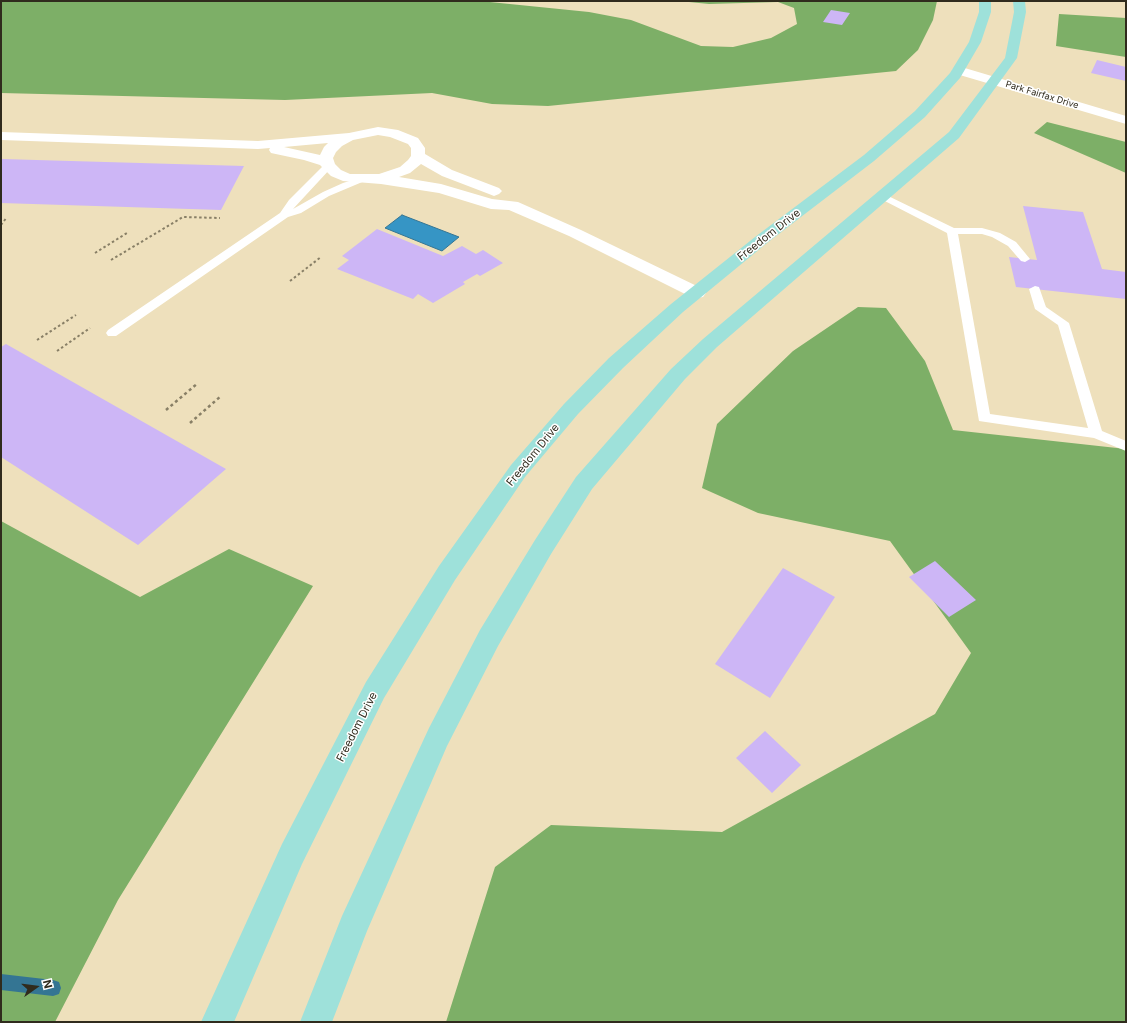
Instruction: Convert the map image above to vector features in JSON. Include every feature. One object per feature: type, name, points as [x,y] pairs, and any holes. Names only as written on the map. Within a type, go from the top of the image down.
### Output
[{"type":"main road","name":"Freedom Drive","points":[[217,1022],[292,854],[375,690],[447,574],[518,471],[571,409],[616,363],[697,293],[886,143],[920,114],[958,70],[975,42],[985,12],[985,1]]},
{"type":"main road","points":[[316,1022],[353,928],[438,737],[489,638],[543,547],[584,483],[678,374],[699,354],[954,135],[1011,58],[1020,12],[1020,1]]},
{"type":"street","name":"Park Fairfax Drive","points":[[958,70],[1126,120]]},
{"type":"street","points":[[1,136],[258,145],[349,137],[378,132],[393,133],[413,141],[418,148],[418,156],[414,163],[405,170],[381,179]]},
{"type":"street","points":[[328,165],[326,158],[329,150],[337,143],[349,137]]},
{"type":"street","points":[[258,145],[267,149],[307,156],[328,165],[336,173],[348,178],[362,180],[381,179],[441,189],[491,204],[512,205],[575,233],[697,293]]},
{"type":"street","points":[[418,156],[447,173],[501,193],[512,205]]},
{"type":"lane","points":[[284,215],[293,202],[328,165]]},
{"type":"lane","points":[[112,333],[284,215],[297,211],[326,194],[346,185],[362,180]]},
{"type":"lane","points":[[882,196],[952,231],[982,231],[996,235],[1012,244],[1025,259]]},
{"type":"lane","points":[[952,231],[984,418],[1096,434],[1126,446]]},
{"type":"lane","points":[[1035,289],[1041,309],[1063,323],[1096,434]]},
{"type":"path","points":[[1,225],[7,216]]},
{"type":"path","points":[[111,260],[183,217],[220,218]]},
{"type":"path","points":[[95,253],[127,233]]},
{"type":"path","points":[[290,281],[321,257]]},
{"type":"path","points":[[37,340],[76,315]]},
{"type":"path","points":[[57,351],[95,325]]},
{"type":"path","points":[[166,410],[198,383]]},
{"type":"path","points":[[190,422],[221,396]]},
{"type":"green space","points":[[1,1],[480,1],[589,12],[631,20],[701,46],[733,47],[771,38],[797,24],[794,8],[778,2],[709,4],[679,1],[937,1],[933,20],[918,50],[896,71],[548,106],[492,104],[432,93],[285,100],[1,93]]},
{"type":"green space","points":[[1059,14],[1126,18],[1126,57],[1056,46]]},
{"type":"green space","points":[[1047,122],[1126,142],[1126,173],[1034,133]]},
{"type":"green space","points":[[858,307],[886,308],[925,361],[953,430],[1126,449],[1126,1022],[446,1022],[495,867],[551,825],[722,832],[935,714],[971,653],[890,541],[758,513],[702,488],[717,424],[793,351]]},
{"type":"green space","points":[[1,521],[140,597],[229,549],[313,586],[118,900],[55,1022],[1,1022]]},
{"type":"water","points":[[402,215],[459,237],[442,251],[385,228]]},
{"type":"building","points":[[831,10],[850,13],[842,25],[823,22]]},
{"type":"building","points":[[1097,60],[1126,67],[1126,81],[1091,73]]},
{"type":"building","points":[[2,159],[244,166],[221,210],[1,203]]},
{"type":"building","points":[[1023,206],[1083,212],[1102,269],[1126,272],[1126,299],[1016,287],[1009,257],[1037,260]]},
{"type":"building","points":[[377,229],[443,256],[462,246],[476,254],[483,250],[503,263],[480,276],[477,274],[463,282],[465,284],[433,303],[418,294],[413,299],[337,269],[349,260],[342,256]]},
{"type":"building","points":[[6,344],[226,469],[138,545],[1,457],[1,347]]},
{"type":"building","points":[[935,561],[976,600],[949,617],[909,577]]},
{"type":"building","points":[[783,568],[835,597],[770,698],[715,664]]},
{"type":"building","points":[[765,731],[801,765],[772,793],[736,758]]},
{"type":"waterway","points":[[1,982],[53,988]]}]
